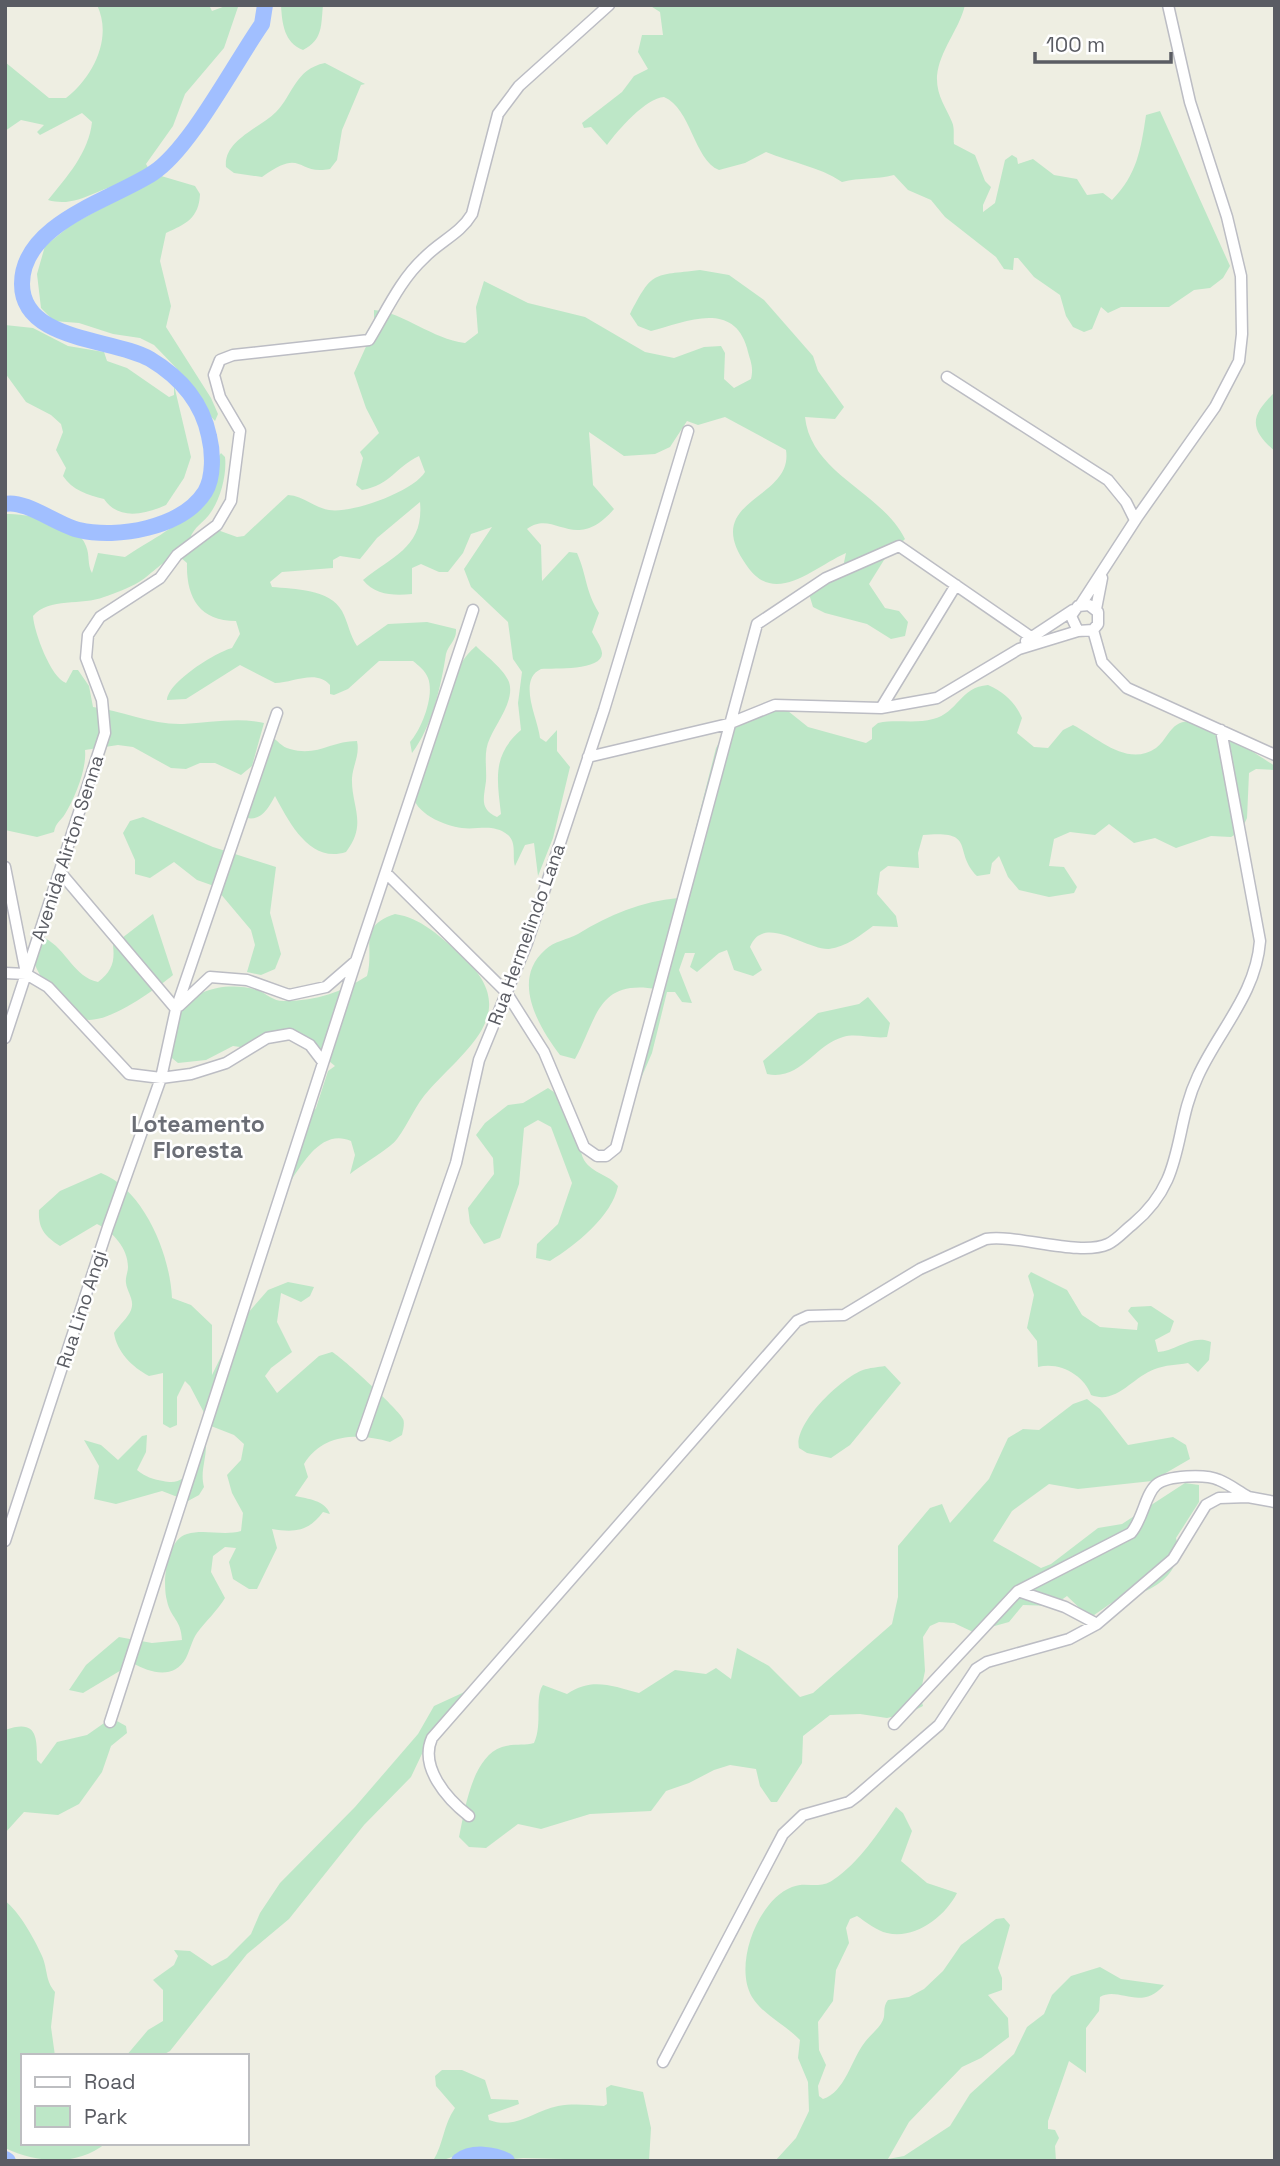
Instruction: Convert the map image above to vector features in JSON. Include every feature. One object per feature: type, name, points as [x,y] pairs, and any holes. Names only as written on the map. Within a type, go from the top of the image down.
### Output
[{"type":"street","name":"Avenida Airton Senna","points":[[5,1038],[105,733],[102,699],[86,658],[88,635],[100,617],[160,578],[177,555],[217,525],[231,501],[240,431],[220,397],[214,375],[220,360],[233,355],[369,340],[409,273],[425,256],[463,228],[472,214],[498,114],[519,86],[609,5]]},
{"type":"street","points":[[1168,5],[1191,102],[1227,217],[1241,276],[1242,334],[1239,361],[1215,407],[1135,520],[1071,620],[1098,653],[1107,670],[1127,688],[1275,755]]},
{"type":"street","points":[[947,377],[1108,480],[1126,502],[1135,520]]},
{"type":"street","name":"Rua Hermelindo Lana","points":[[362,1435],[456,1163],[478,1060],[527,943],[588,757],[688,431]]},
{"type":"street","points":[[386,873],[506,992],[544,1052],[584,1147],[597,1156],[611,1153],[617,1148],[728,724],[757,624],[826,578],[899,546],[1031,636]]},
{"type":"street","points":[[1098,653],[1093,630],[1099,620],[1096,609],[1103,570]]},
{"type":"street","points":[[881,708],[956,585]]},
{"type":"street","points":[[1019,649],[1031,636],[1077,607],[1096,609]]},
{"type":"street","points":[[110,1722],[323,1062],[473,610]]},
{"type":"street","points":[[588,757],[728,724],[775,705],[881,708],[937,698],[1019,649],[1079,631],[1093,630]]},
{"type":"street","name":"Rua Lino Angi","points":[[5,1541],[108,1227],[161,1078],[176,1009],[277,713]]},
{"type":"street","points":[[469,1816],[447,1797],[428,1763],[427,1748],[432,1738],[797,1321],[808,1316],[844,1315],[920,1269],[986,1239],[997,1237],[1044,1245],[1100,1247],[1110,1244],[1146,1213],[1173,1172],[1199,1073],[1251,985],[1258,961],[1260,942],[1221,730]]},
{"type":"street","points":[[5,867],[26,974]]},
{"type":"street","points":[[60,872],[176,1009],[210,976],[247,980],[289,995],[326,987],[356,961]]},
{"type":"street","points":[[5,973],[26,974],[48,987],[129,1074],[161,1078],[191,1074],[226,1063],[267,1038],[290,1034],[310,1045],[323,1062]]},
{"type":"street","points":[[894,1724],[1018,1591],[1131,1533],[1141,1521],[1149,1494],[1166,1480],[1217,1479],[1248,1497]]},
{"type":"street","points":[[663,2062],[783,1834],[803,1815],[849,1802],[857,1796],[939,1725],[976,1669],[987,1662],[1069,1639],[1097,1624],[1173,1559],[1206,1505],[1219,1498],[1248,1497],[1275,1502]]},
{"type":"street","points":[[5,1503],[15,1513]]},
{"type":"street","points":[[1018,1591],[1065,1607],[1097,1624]]},
{"type":"green space","points":[[97,5],[209,5],[212,11],[228,5],[238,7],[224,48],[185,94],[173,126],[146,164],[151,173],[195,186],[200,194],[194,215],[166,233],[160,261],[171,306],[166,327],[211,398],[218,414],[215,421],[199,404],[182,374],[154,345],[140,338],[113,334],[79,323],[54,321],[41,308],[37,274],[45,246],[71,225],[129,193],[132,187],[112,187],[72,201],[48,200],[82,154],[92,122],[82,113],[40,135],[37,132],[44,125],[21,120],[5,131],[5,62],[49,98],[66,98],[84,79],[98,56],[103,30]]},
{"type":"green space","points":[[281,5],[323,5],[318,37],[310,46],[303,50],[292,43],[283,25]]},
{"type":"green space","points":[[649,5],[965,5],[941,58],[937,83],[953,124],[954,144],[975,155],[985,181],[991,187],[983,205],[983,212],[995,203],[1005,160],[1012,155],[1017,158],[1018,164],[1033,159],[1054,175],[1077,179],[1087,195],[1103,193],[1112,200],[1132,171],[1140,150],[1146,115],[1160,111],[1230,266],[1223,278],[1210,288],[1194,290],[1169,307],[1121,307],[1108,313],[1101,307],[1092,329],[1084,332],[1073,327],[1066,316],[1060,295],[1034,277],[1018,258],[1014,258],[1013,270],[1004,269],[996,257],[945,217],[931,200],[908,190],[894,175],[842,182],[814,168],[766,152],[745,163],[719,170],[704,156],[680,112],[664,97],[641,109],[607,145],[591,127],[584,128],[582,123],[622,92],[634,76],[648,69],[638,52],[642,35],[663,35],[660,12]]},
{"type":"green space","points":[[325,63],[365,84],[361,85],[342,130],[337,160],[330,169],[311,169],[293,163],[276,168],[262,177],[234,173],[226,167],[230,149],[236,142],[276,112],[307,71]]},
{"type":"green space","points":[[700,270],[729,275],[764,300],[813,356],[818,371],[844,407],[835,419],[805,417],[810,437],[833,468],[881,508],[905,539],[884,560],[869,584],[885,608],[899,611],[908,622],[905,636],[891,639],[867,624],[825,613],[813,607],[809,594],[843,567],[846,553],[808,574],[782,584],[758,578],[747,566],[735,544],[734,526],[740,513],[776,480],[785,467],[786,450],[725,417],[698,425],[687,421],[670,447],[655,454],[624,456],[589,432],[593,485],[614,509],[600,522],[587,529],[576,530],[547,523],[527,529],[541,545],[542,581],[569,552],[577,553],[599,613],[592,632],[602,653],[600,659],[587,666],[541,669],[534,674],[530,682],[531,700],[540,738],[546,742],[557,730],[557,751],[570,767],[553,838],[538,876],[534,843],[525,845],[515,866],[511,838],[502,831],[447,824],[424,812],[414,800],[416,777],[435,741],[450,686],[461,664],[476,646],[503,672],[510,689],[510,696],[490,738],[486,754],[484,802],[487,810],[497,817],[501,814],[498,779],[501,758],[521,730],[518,703],[522,672],[513,659],[508,622],[471,587],[464,569],[492,527],[471,534],[463,553],[448,572],[439,572],[421,564],[412,568],[412,594],[385,593],[373,589],[363,580],[396,556],[412,540],[420,517],[420,502],[377,538],[360,559],[340,556],[333,560],[333,568],[282,572],[270,582],[272,587],[301,590],[329,598],[342,611],[357,646],[388,624],[427,622],[456,629],[446,654],[430,719],[412,753],[410,742],[422,721],[430,694],[427,675],[413,661],[379,661],[348,689],[334,695],[330,694],[330,685],[318,678],[275,683],[240,665],[186,699],[167,700],[175,685],[205,661],[232,648],[240,634],[236,621],[213,617],[197,605],[189,586],[187,563],[180,557],[174,558],[139,582],[118,592],[95,600],[57,604],[40,610],[33,616],[36,633],[49,664],[60,679],[66,683],[73,670],[78,670],[89,686],[93,707],[172,724],[233,720],[264,723],[252,766],[241,775],[215,763],[200,763],[186,769],[171,768],[133,747],[118,745],[85,750],[84,765],[76,791],[54,832],[37,837],[5,830],[5,514],[26,515],[73,530],[86,546],[92,573],[98,553],[125,557],[190,512],[205,493],[215,462],[221,453],[225,457],[225,463],[220,493],[215,506],[190,539],[212,528],[237,537],[244,536],[288,495],[299,497],[324,509],[339,510],[367,505],[409,487],[425,472],[419,456],[372,488],[362,490],[356,485],[363,458],[360,452],[379,433],[366,408],[354,373],[374,329],[374,310],[397,316],[441,337],[465,343],[478,333],[476,307],[484,281],[528,303],[585,317],[645,352],[674,358],[704,347],[721,346],[725,353],[724,379],[734,388],[751,379],[752,370],[747,348],[740,333],[731,324],[706,318],[651,331],[638,326],[630,314],[644,289],[656,278]]},
{"type":"green space","points":[[5,325],[33,328],[68,346],[104,352],[107,361],[127,368],[169,397],[174,395],[174,385],[191,457],[184,478],[166,505],[140,513],[124,513],[110,506],[104,499],[81,491],[67,481],[63,476],[66,468],[56,450],[63,432],[61,424],[51,415],[26,402],[5,373]]},
{"type":"green space","points":[[1275,392],[1275,451],[1260,435],[1256,421],[1261,407]]},
{"type":"green space","points":[[988,685],[1004,694],[1016,707],[1022,718],[1017,733],[1034,747],[1048,748],[1063,730],[1073,725],[1123,753],[1134,755],[1156,748],[1179,724],[1192,722],[1230,738],[1275,766],[1275,770],[1256,769],[1249,773],[1247,818],[1241,831],[1231,837],[1211,836],[1176,848],[1155,838],[1134,843],[1109,824],[1095,835],[1070,832],[1054,839],[1049,866],[1064,867],[1077,887],[1074,893],[1049,897],[1019,890],[1008,877],[999,856],[992,863],[990,874],[977,876],[970,867],[958,839],[940,834],[923,835],[918,853],[919,868],[888,866],[880,872],[877,894],[896,916],[898,927],[873,926],[847,943],[829,949],[775,933],[765,933],[756,937],[750,947],[762,970],[753,976],[734,970],[727,950],[719,953],[697,972],[690,967],[695,953],[685,953],[679,970],[692,1003],[682,1002],[675,992],[667,992],[652,1053],[635,1092],[657,989],[637,987],[611,996],[595,1016],[575,1059],[560,1055],[544,1031],[532,1003],[530,975],[535,962],[552,945],[614,915],[652,902],[678,898],[716,748],[724,734],[770,711],[788,711],[808,727],[866,743],[872,739],[872,728],[878,723],[933,719],[948,711],[971,690]]},
{"type":"green space","points":[[271,737],[287,748],[300,751],[357,741],[352,788],[357,824],[353,842],[346,852],[333,854],[311,846],[294,828],[275,796],[261,815],[247,818]]},
{"type":"green space","points":[[143,817],[213,847],[276,867],[270,913],[281,954],[275,969],[261,975],[247,972],[255,945],[251,930],[214,886],[197,880],[174,862],[150,878],[135,874],[135,860],[123,833],[130,821]]},
{"type":"green space","points":[[153,914],[173,975],[142,998],[115,1013],[90,1020],[81,1018],[47,985],[37,968],[32,948],[45,938],[83,975],[98,982],[111,966],[113,945]]},
{"type":"green space","points":[[395,914],[413,919],[429,928],[458,952],[477,973],[487,992],[489,1009],[484,1026],[461,1057],[424,1096],[389,1147],[350,1174],[355,1155],[351,1141],[332,1139],[316,1148],[292,1179],[289,1162],[306,1121],[316,1108],[328,1071],[335,1066],[301,1038],[275,1040],[247,1048],[233,1046],[206,1060],[178,1063],[167,1054],[177,1017],[194,997],[225,987],[247,988],[278,1000],[297,1001],[348,987],[367,976],[370,939],[376,925]]},
{"type":"green space","points":[[868,997],[890,1023],[887,1037],[843,1037],[789,1072],[767,1074],[763,1061],[818,1013],[859,1004]]},
{"type":"green space","points":[[548,1088],[563,1101],[570,1113],[584,1160],[618,1186],[608,1208],[592,1229],[550,1261],[536,1258],[537,1244],[558,1224],[572,1183],[551,1127],[538,1120],[524,1128],[519,1184],[500,1238],[484,1244],[470,1223],[468,1208],[494,1174],[493,1158],[476,1135],[485,1123],[508,1105],[523,1103]]},
{"type":"green space","points":[[101,1173],[116,1181],[130,1194],[152,1225],[166,1262],[172,1298],[191,1305],[212,1325],[212,1375],[235,1328],[268,1290],[288,1282],[314,1287],[310,1296],[301,1302],[281,1293],[277,1322],[292,1352],[265,1376],[277,1393],[319,1356],[332,1352],[392,1406],[403,1419],[404,1425],[402,1435],[390,1442],[366,1437],[342,1438],[321,1446],[312,1454],[304,1464],[308,1477],[295,1496],[320,1503],[330,1514],[323,1512],[301,1529],[272,1529],[277,1548],[257,1589],[249,1589],[233,1579],[229,1562],[236,1548],[225,1547],[213,1556],[211,1572],[225,1598],[197,1633],[181,1665],[168,1672],[154,1672],[133,1663],[83,1693],[69,1690],[86,1665],[119,1637],[152,1643],[182,1640],[166,1593],[167,1563],[174,1544],[187,1534],[241,1531],[243,1513],[232,1493],[227,1475],[241,1460],[244,1444],[234,1435],[211,1426],[185,1381],[177,1397],[177,1425],[170,1428],[163,1424],[163,1373],[149,1376],[131,1363],[118,1346],[114,1333],[130,1313],[132,1303],[126,1283],[127,1260],[118,1241],[109,1231],[97,1224],[60,1246],[41,1227],[39,1210],[60,1191]]},
{"type":"green space","points":[[1031,1272],[1067,1290],[1082,1315],[1100,1327],[1137,1330],[1138,1323],[1128,1311],[1131,1307],[1151,1306],[1174,1321],[1170,1332],[1155,1340],[1158,1352],[1190,1341],[1204,1340],[1211,1342],[1209,1360],[1198,1372],[1188,1363],[1163,1367],[1147,1373],[1117,1393],[1100,1397],[1091,1395],[1077,1376],[1063,1368],[1038,1367],[1037,1341],[1027,1328],[1034,1295],[1028,1276]]},
{"type":"green space","points":[[885,1366],[901,1383],[850,1445],[831,1458],[807,1453],[799,1448],[803,1427],[820,1403],[854,1375],[863,1370]]},
{"type":"green space","points":[[1087,1399],[1100,1409],[1128,1445],[1173,1437],[1186,1445],[1190,1459],[1152,1481],[1078,1489],[1049,1484],[1012,1511],[993,1541],[1041,1568],[1051,1564],[1098,1528],[1122,1524],[1185,1483],[1199,1485],[1199,1502],[1176,1538],[1178,1547],[1175,1564],[1166,1577],[1152,1588],[1117,1600],[1090,1618],[1067,1596],[1053,1606],[1023,1605],[1009,1622],[973,1632],[954,1623],[939,1622],[930,1626],[923,1637],[925,1671],[920,1695],[923,1706],[909,1713],[887,1718],[860,1714],[830,1715],[803,1736],[802,1763],[777,1802],[771,1802],[760,1786],[756,1769],[730,1765],[666,1791],[651,1811],[590,1814],[541,1829],[518,1824],[486,1848],[469,1847],[459,1837],[471,1785],[483,1761],[502,1747],[534,1743],[538,1727],[540,1690],[543,1685],[567,1694],[594,1684],[639,1693],[675,1670],[706,1674],[716,1668],[731,1679],[737,1648],[769,1666],[800,1697],[813,1693],[892,1624],[898,1597],[898,1546],[930,1508],[942,1504],[950,1523],[989,1479],[1008,1438],[1023,1429],[1039,1430],[1073,1404]]},
{"type":"green space","points":[[147,1435],[146,1452],[137,1470],[163,1481],[172,1482],[185,1477],[206,1445],[204,1487],[199,1495],[188,1501],[162,1491],[116,1504],[94,1499],[99,1466],[84,1440],[101,1445],[118,1460],[142,1436]]},
{"type":"green space","points":[[471,1689],[461,1714],[429,1739],[411,1777],[364,1825],[289,1919],[247,1954],[170,2051],[165,2054],[128,2054],[148,2030],[163,2021],[163,1990],[153,1980],[174,1965],[178,1956],[174,1950],[190,1951],[212,1966],[227,1958],[251,1934],[260,1913],[280,1883],[355,1807],[418,1734],[434,1706]]},
{"type":"green space","points":[[107,1721],[117,1721],[126,1726],[127,1733],[111,1746],[102,1772],[79,1804],[58,1815],[24,1812],[5,1833],[5,1730],[15,1727],[29,1728],[35,1737],[37,1760],[41,1764],[57,1742],[87,1735]]},
{"type":"green space","points":[[896,1807],[903,1813],[912,1831],[901,1861],[927,1883],[957,1893],[937,1918],[908,1933],[887,1933],[857,1916],[850,1919],[846,1928],[849,1943],[836,1970],[833,2001],[818,2022],[819,2050],[826,2065],[818,2086],[819,2096],[823,2099],[837,2090],[860,2049],[881,2023],[888,2000],[909,1997],[924,1989],[943,1971],[961,1945],[996,1919],[1004,1918],[1010,1925],[998,1968],[1002,1978],[1002,1990],[988,1995],[1008,2018],[1009,2037],[981,2058],[962,2067],[909,2122],[888,2159],[904,2156],[950,2126],[970,2094],[1014,2054],[1027,2027],[1044,2014],[1052,1995],[1071,1976],[1100,1967],[1121,1979],[1164,1985],[1147,1997],[1107,1994],[1100,1997],[1099,2011],[1086,2028],[1086,2073],[1069,2061],[1048,2121],[1048,2129],[1055,2130],[1059,2138],[1055,2146],[1056,2161],[775,2161],[796,2138],[809,2111],[808,2082],[798,2058],[800,2040],[768,2015],[752,1997],[747,1984],[745,1968],[752,1935],[759,1919],[780,1894],[797,1885],[828,1883],[851,1865]]},
{"type":"green space","points":[[5,1901],[21,1919],[35,1942],[55,1992],[51,2027],[55,2054],[21,2054],[21,2145],[103,2145],[83,2156],[58,2160],[31,2157],[5,2148]]},
{"type":"green space","points":[[442,2070],[462,2070],[485,2080],[491,2099],[518,2100],[519,2104],[488,2115],[489,2120],[508,2123],[558,2106],[604,2106],[607,2104],[606,2088],[611,2085],[643,2092],[651,2128],[649,2161],[523,2158],[491,2161],[486,2150],[479,2150],[433,2161],[455,2108],[436,2086],[435,2076]]},
{"type":"waterway","points":[[5,504],[22,505],[71,528],[111,533],[148,528],[165,522],[195,504],[205,492],[211,472],[210,442],[201,412],[188,391],[150,359],[53,328],[37,317],[26,303],[22,284],[26,263],[37,245],[53,229],[153,173],[182,145],[262,24],[265,5]]},
{"type":"waterway","points":[[459,2161],[470,2156],[483,2155],[507,2161]]},
{"type":"district","name":"Loteamento Floresta","points":[[198,1137]]}]
